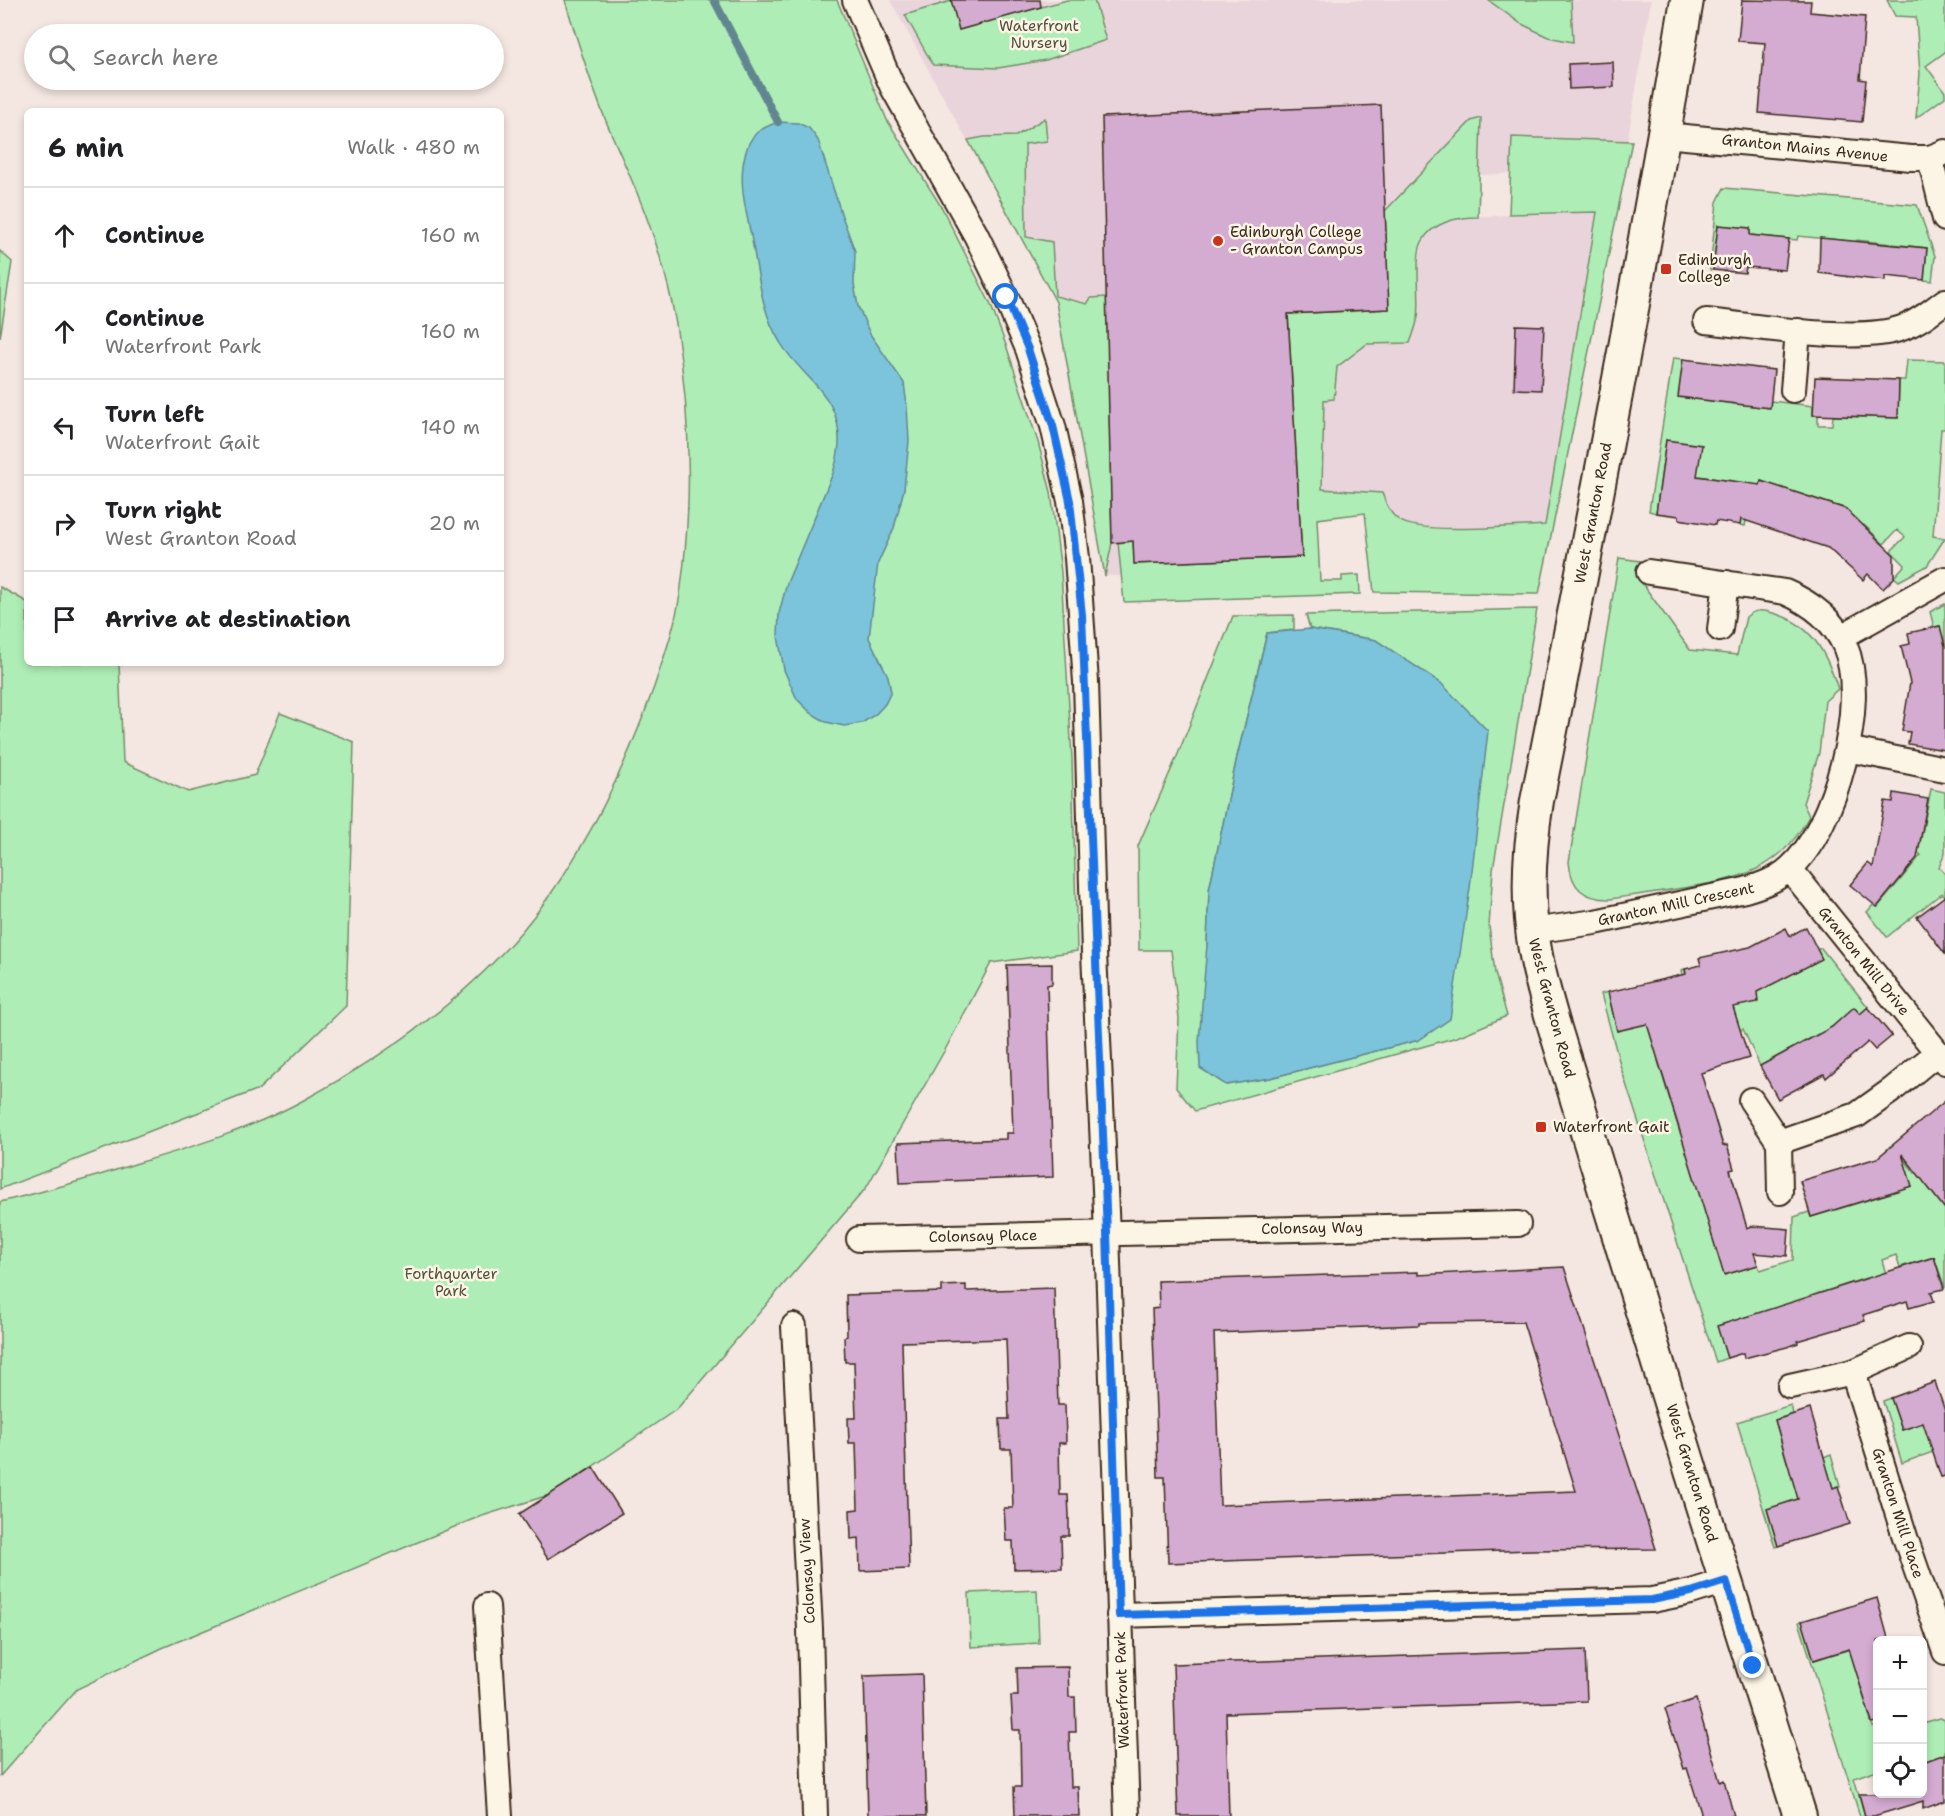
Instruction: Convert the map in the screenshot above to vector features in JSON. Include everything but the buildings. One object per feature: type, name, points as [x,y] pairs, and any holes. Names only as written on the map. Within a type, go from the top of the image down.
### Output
[{"type":"street","name":"Waterfront Park","points":[[855,0],[910,122],[976,235],[1006,297],[1028,349],[1053,426],[1070,501],[1082,615],[1087,693],[1094,953],[1107,1233],[1127,1816]]},
{"type":"street","name":"West Granton Road","points":[[1687,0],[1578,598],[1534,820],[1528,886],[1532,931],[1540,975],[1553,1022],[1800,1816]]},
{"type":"street","name":"Granton Mains Avenue","points":[[1664,135],[1879,156],[1938,155]]},
{"type":"street","points":[[1938,155],[1945,219]]},
{"type":"street","points":[[1706,321],[1798,331],[1856,334],[1887,332],[1917,321],[1945,301]]},
{"type":"street","points":[[1793,390],[1798,331]]},
{"type":"street","name":"Granton Mill Crescent","points":[[1532,931],[1595,922],[1763,885],[1790,869],[1800,858],[1828,807],[1839,777],[1847,749],[1854,697],[1850,659],[1840,637],[1827,619],[1805,600],[1785,592],[1649,572]]},
{"type":"street","points":[[1840,637],[1945,579]]},
{"type":"street","points":[[1720,629],[1726,583]]},
{"type":"street","points":[[1847,749],[1945,769]]},
{"type":"street","name":"Granton Mill Drive","points":[[1779,1142],[1857,1115],[1941,1057],[1790,869]]},
{"type":"street","points":[[1751,1100],[1779,1142],[1780,1192]]},
{"type":"street","name":"Colonsay Way","points":[[1107,1233],[1518,1224]]},
{"type":"street","name":"Colonsay Place","points":[[859,1239],[1107,1233]]},
{"type":"street","name":"Colonsay View","points":[[794,1326],[810,1629],[815,1816]]},
{"type":"street","points":[[1790,1386],[1853,1372],[1909,1347]]},
{"type":"street","name":"Granton Mill Place","points":[[1853,1372],[1906,1540],[1945,1652]]},
{"type":"street","points":[[1119,1615],[1652,1600],[1691,1592],[1726,1581]]},
{"type":"street","points":[[487,1606],[500,1816]]},
{"type":"shaded area","name":"Edinburgh College - Granton Campus","points":[[890,0],[1651,0],[1623,167],[1412,179],[1414,326],[1315,329],[1318,579],[1105,576],[1056,302]]},
{"type":"shaded area","points":[[1597,212],[1545,525],[1451,528],[1412,526],[1399,520],[1389,509],[1382,493],[1322,490],[1324,399],[1334,399],[1337,367],[1367,344],[1418,316],[1421,243],[1437,226],[1461,217]]},
{"type":"green space","name":"Forthquarter Park","points":[[565,0],[837,0],[887,120],[942,208],[990,303],[1038,442],[1051,492],[1061,572],[1072,758],[1077,951],[991,963],[946,1048],[866,1188],[677,1409],[552,1494],[476,1518],[162,1648],[77,1689],[0,1776],[0,1202],[69,1184],[180,1150],[263,1120],[302,1101],[362,1066],[420,1026],[447,1004],[499,957],[522,931],[544,904],[582,846],[629,752],[666,650],[677,612],[687,521],[687,422],[676,324],[665,273],[653,236],[600,106]]},
{"type":"green space","name":"Waterfront Nursery","points":[[1067,0],[1094,0],[1106,40],[1046,60],[998,68],[933,65],[905,15],[951,1],[960,29]]},
{"type":"green space","points":[[1488,0],[1571,0],[1573,42],[1548,37],[1520,23]]},
{"type":"green space","points":[[1887,0],[1945,0],[1945,52],[1926,66],[1945,92],[1945,97],[1916,118],[1920,74],[1916,17],[1895,16]]},
{"type":"green space","points":[[1045,118],[1047,141],[1025,144],[1026,237],[1052,242],[1055,296],[1087,304],[1091,298],[1107,297],[1112,543],[1105,576],[1056,302],[968,140],[1016,136]]},
{"type":"green space","points":[[1481,118],[1478,217],[1462,218],[1439,225],[1426,235],[1422,242],[1418,258],[1419,309],[1410,343],[1367,344],[1337,367],[1334,399],[1324,400],[1322,489],[1382,493],[1396,518],[1410,525],[1469,528],[1545,525],[1597,212],[1509,214],[1512,137],[1632,141],[1539,594],[1374,592],[1365,513],[1317,519],[1320,581],[1342,581],[1342,576],[1359,575],[1360,594],[1124,602],[1118,543],[1133,541],[1135,564],[1302,557],[1288,314],[1389,309],[1385,211],[1471,121]]},
{"type":"green space","points":[[1724,188],[1917,205],[1935,256],[1932,281],[1924,280],[1927,248],[1857,240],[1853,272],[1848,272],[1847,277],[1844,276],[1848,241],[1798,236],[1797,240],[1750,235],[1750,228],[1718,225],[1713,270],[1710,270],[1717,202]]},
{"type":"green space","points":[[0,251],[12,262],[0,338]]},
{"type":"green space","points":[[1673,358],[1683,359],[1679,397],[1769,408],[1771,401],[1813,406],[1813,415],[1818,416],[1818,425],[1832,425],[1833,416],[1898,418],[1899,380],[1905,380],[1907,360],[1945,361],[1945,429],[1941,429],[1933,536],[1945,538],[1927,566],[1899,581],[1894,577],[1905,565],[1891,551],[1905,537],[1897,530],[1884,544],[1864,525],[1840,549],[1844,508],[1761,481],[1748,521],[1745,526],[1740,525],[1747,483],[1697,476],[1666,440],[1656,513],[1649,511]]},
{"type":"green space","points":[[1619,558],[1640,561],[1637,576],[1690,650],[1737,655],[1746,617],[1759,611],[1773,613],[1798,624],[1816,641],[1838,689],[1825,701],[1819,753],[1803,803],[1809,816],[1798,835],[1785,849],[1771,861],[1756,869],[1723,881],[1610,899],[1593,897],[1580,890],[1573,879],[1569,862]]},
{"type":"green space","points":[[0,587],[24,600],[24,666],[119,666],[123,762],[188,792],[255,775],[280,713],[354,742],[346,1006],[259,1089],[0,1189]]},
{"type":"green space","points":[[1945,604],[1945,646],[1940,626],[1934,627],[1930,612]]},
{"type":"green space","points":[[1537,609],[1493,870],[1489,926],[1495,973],[1507,1016],[1457,1037],[1195,1111],[1176,1088],[1179,1018],[1171,950],[1139,950],[1138,846],[1178,754],[1233,616],[1294,615],[1294,630],[1267,633],[1237,757],[1209,890],[1207,945],[1226,1085],[1270,1078],[1419,1040],[1376,640],[1310,629],[1306,615]]},
{"type":"green space","points":[[1931,789],[1945,792],[1945,853],[1939,867],[1945,874],[1945,897],[1942,893],[1887,937],[1867,912],[1874,904],[1878,907],[1921,855],[1918,853]]},
{"type":"green space","points":[[1821,948],[1868,1007],[1860,1014],[1854,1008],[1827,1031],[1850,1058],[1836,1067],[1818,1034],[1760,1066],[1743,1029],[1694,1050],[1658,1061],[1680,1133],[1716,1122],[1736,1190],[1724,1275],[1758,1265],[1760,1270],[1793,1260],[1794,1217],[1809,1212],[1811,1217],[1898,1191],[1887,1155],[1892,1154],[1889,1147],[1892,1145],[1915,1173],[1939,1155],[1945,1209],[1945,1288],[1934,1257],[1900,1267],[1896,1255],[1882,1260],[1894,1304],[1877,1311],[1866,1278],[1814,1295],[1817,1306],[1785,1305],[1718,1326],[1727,1358],[1716,1362],[1621,1068],[1601,994],[1608,992],[1617,1030],[1673,1018],[1692,1040],[1677,976],[1682,975],[1681,970],[1685,969],[1694,1015],[1752,955],[1769,986],[1821,959],[1817,950]]},
{"type":"green space","points":[[1891,1398],[1902,1430],[1945,1415],[1933,1452],[1902,1463],[1883,1401]]},
{"type":"green space","points":[[1791,1405],[1793,1414],[1775,1420],[1787,1462],[1822,1452],[1824,1457],[1831,1454],[1840,1486],[1767,1509],[1778,1546],[1775,1547],[1737,1422]]},
{"type":"green space","points":[[1037,1590],[1039,1643],[971,1647],[969,1593]]},
{"type":"green space","points":[[1802,1621],[1814,1660],[1873,1642],[1873,1650],[1859,1682],[1873,1727],[1873,1771],[1854,1778],[1865,1816],[1860,1816],[1799,1622]]},
{"type":"green space","points":[[1940,1718],[1945,1720],[1945,1754],[1927,1761],[1927,1744],[1927,1722]]},
{"type":"water","points":[[778,122],[798,123],[809,128],[818,140],[855,251],[854,284],[858,306],[870,334],[904,383],[907,406],[909,441],[904,489],[894,528],[878,563],[869,638],[888,676],[891,692],[885,704],[876,714],[862,723],[844,726],[826,722],[811,713],[797,699],[784,670],[778,636],[779,613],[787,583],[833,473],[839,438],[835,415],[824,395],[786,351],[774,331],[759,283],[744,201],[743,166],[747,148],[756,133]]},
{"type":"water","points":[[1310,629],[1376,640],[1441,683],[1488,731],[1470,888],[1450,1019],[1419,1040],[1270,1078],[1226,1085],[1200,1068],[1199,1041],[1209,890],[1237,757],[1267,633]]},
{"type":"waterway","points":[[714,0],[778,122]]},
{"type":"place","name":"Edinburgh College - Granton Campus","points":[[1218,241]]},
{"type":"place","name":"Edinburgh College","points":[[1666,269]]},
{"type":"place","name":"Waterfront Gait","points":[[1541,1127]]},
{"type":"route","points":[[1006,297],[1028,349],[1053,426],[1070,501],[1082,615],[1107,1233],[1119,1615],[1652,1600],[1691,1592],[1726,1581],[1753,1666]]}]
